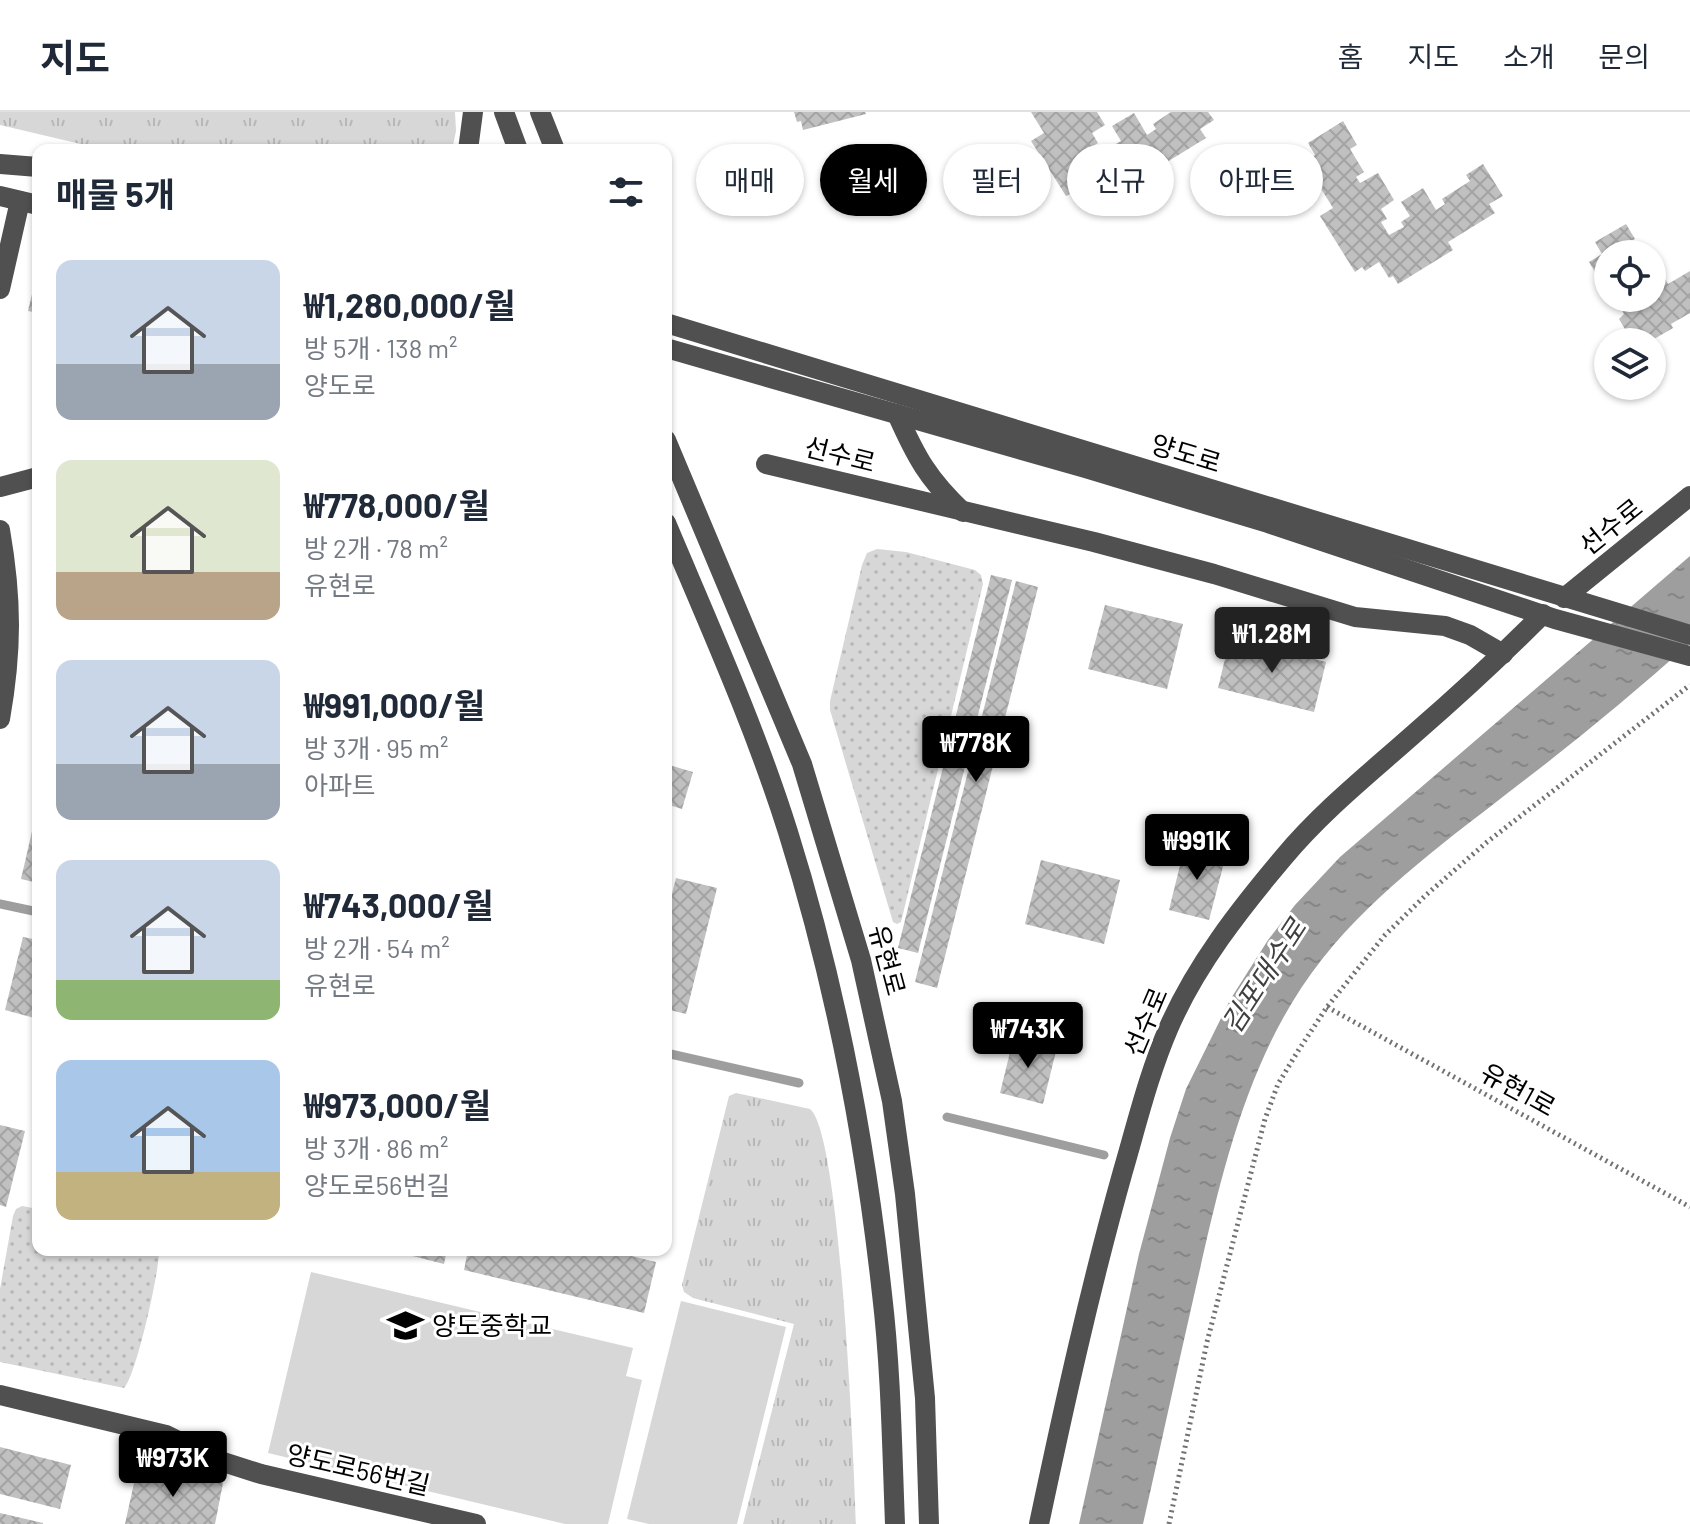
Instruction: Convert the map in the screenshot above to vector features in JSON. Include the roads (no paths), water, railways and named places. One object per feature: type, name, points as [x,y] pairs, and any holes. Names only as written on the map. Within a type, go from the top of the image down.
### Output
[{"type":"street","points":[[469,144],[473,112]]},
{"type":"street","points":[[504,112],[516,144]]},
{"type":"street","points":[[540,112],[553,144]]},
{"type":"street","points":[[0,164],[32,167]]},
{"type":"street","points":[[0,289],[19,201]]},
{"type":"street","name":"양도로","points":[[672,325],[1690,635]]},
{"type":"street","name":"양도로","points":[[672,350],[1268,523],[1549,616],[1690,656]]},
{"type":"street","points":[[897,414],[923,468],[936,487],[963,512]]},
{"type":"street","name":"유현로","points":[[672,454],[802,764],[861,960],[892,1101],[905,1194],[925,1398],[929,1524]]},
{"type":"street","name":"선수로","points":[[766,464],[1094,542],[1355,617],[1445,626],[1470,635],[1503,654]]},
{"type":"street","points":[[0,487],[32,479]]},
{"type":"street","name":"선수로","points":[[1570,600],[1690,496]]},
{"type":"street","points":[[0,530],[10,600],[11,633],[0,719]]},
{"type":"street","points":[[672,538],[770,777],[820,946],[843,1045],[858,1120],[883,1298],[895,1524]]},
{"type":"street","name":"선수로","points":[[1039,1524],[1110,1215],[1154,1066],[1193,979],[1242,908],[1285,855],[1335,803],[1549,616]]},
{"type":"street","name":"양도로56번길","points":[[0,1395],[166,1435],[217,1460],[261,1474],[476,1524]]},
{"type":"water","name":"김포대수로","points":[[1690,556],[1690,643],[1586,731],[1392,886],[1323,958],[1296,996],[1255,1078],[1225,1165],[1143,1524],[1079,1524],[1139,1254],[1170,1138],[1186,1089],[1230,1000],[1268,940],[1295,905],[1340,857]]},
{"type":"waterway","points":[[0,904],[32,911]]},
{"type":"waterway","points":[[672,1054],[799,1083]]},
{"type":"waterway","points":[[947,1117],[1104,1155]]},
{"type":"place","name":"양도중학교","points":[[406,1326]]}]
